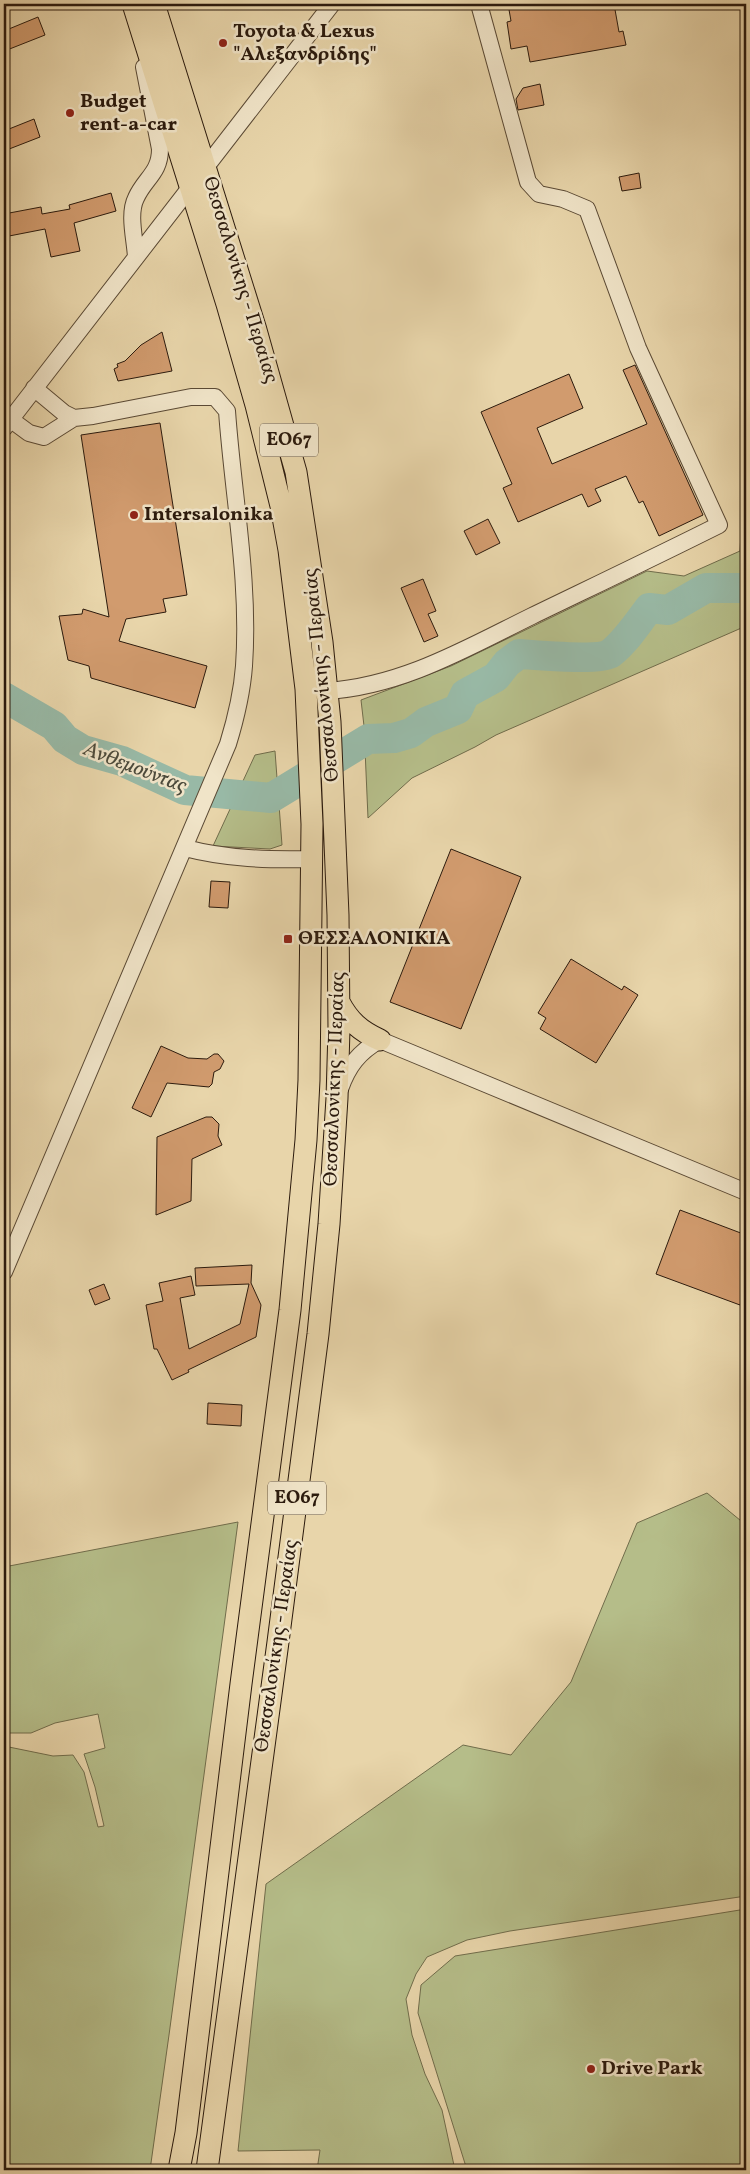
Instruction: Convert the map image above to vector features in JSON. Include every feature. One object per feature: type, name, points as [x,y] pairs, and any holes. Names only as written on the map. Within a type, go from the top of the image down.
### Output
[{"type":"main road","name":"Θεσσαλονίκης - Περαίας","points":[[132,4],[191,187],[256,405],[281,506],[301,640],[310,731],[312,859],[306,1140],[290,1310],[180,2170]]},
{"type":"main road","name":"Θεσσαλονίκης - Περαίας","points":[[154,4],[206,168],[292,454],[315,585],[330,722],[336,822],[339,1002],[337,1098],[329,1224],[318,1334],[207,2170]]},
{"type":"main road","points":[[339,1002],[354,1024],[365,1033],[380,1040]]},
{"type":"street","points":[[132,4],[160,149],[160,161],[144,187],[136,196],[132,208],[136,257]]},
{"type":"street","points":[[4,1272],[228,744],[240,698],[245,646],[242,575],[227,411],[215,397],[191,397],[74,418],[58,430],[44,437],[29,433],[7,423],[333,4]]},
{"type":"street","points":[[327,691],[350,690],[384,683],[448,658],[719,525],[638,348],[587,209],[563,199],[539,194],[528,182],[479,4]]},
{"type":"street","points":[[34,388],[64,413],[74,418]]},
{"type":"street","points":[[185,848],[211,855],[236,858],[312,859]]},
{"type":"street","points":[[337,1098],[344,1078],[355,1059],[380,1040],[746,1192]]},
{"type":"green space","points":[[746,499],[746,626],[496,735],[412,778],[368,818],[361,700],[451,666],[647,571],[684,576],[740,551],[743,500]]},
{"type":"green space","points":[[275,751],[282,845],[270,849],[213,846],[255,755]]},
{"type":"green space","points":[[707,1493],[746,1525],[746,1896],[510,1931],[467,1940],[427,1957],[416,1974],[406,1999],[412,2035],[425,2074],[442,2110],[455,2170],[317,2170],[320,2150],[238,2151],[266,1884],[463,1745],[511,1755],[571,1682],[637,1523]]},
{"type":"green space","points":[[238,1522],[150,2170],[4,2170],[4,1746],[53,1756],[73,1755],[84,1772],[98,1827],[104,1826],[95,1787],[84,1754],[105,1748],[98,1714],[55,1723],[31,1733],[4,1733],[4,1567]]},
{"type":"green space","name":"Drive Park","points":[[746,1909],[746,2170],[467,2170],[418,2013],[421,1985],[455,1956]]},
{"type":"building","points":[[508,4],[614,4],[619,32],[623,31],[626,45],[530,62],[527,46],[511,49],[507,22],[511,21]]},
{"type":"building","points":[[38,17],[45,35],[7,50],[4,42],[4,31]]},
{"type":"building","points":[[540,84],[544,105],[518,110],[516,99],[523,88]]},
{"type":"building","points":[[34,119],[40,137],[4,151],[4,131]]},
{"type":"building","points":[[639,173],[641,188],[622,191],[619,177]]},
{"type":"building","points":[[111,193],[116,211],[74,223],[80,251],[51,257],[45,229],[4,237],[4,214],[41,207],[42,214],[70,209],[69,205]]},
{"type":"building","points":[[162,332],[172,371],[118,381],[114,369],[118,367],[117,364],[125,361],[141,345]]},
{"type":"building","points":[[635,365],[703,515],[659,536],[643,501],[639,503],[626,476],[595,489],[601,501],[588,507],[582,494],[518,522],[503,488],[512,484],[481,412],[569,374],[583,408],[537,428],[552,464],[647,424],[623,370]]},
{"type":"building","name":"Intersalonika","points":[[160,423],[187,595],[163,599],[166,612],[126,619],[119,641],[207,666],[195,708],[91,678],[89,666],[68,660],[59,616],[82,614],[83,609],[109,617],[81,435]]},
{"type":"building","points":[[488,519],[500,543],[476,555],[464,531]]},
{"type":"building","points":[[423,579],[436,611],[428,614],[438,636],[424,642],[401,588]]},
{"type":"building","points":[[451,849],[521,877],[461,1029],[390,1002]]},
{"type":"building","points":[[211,881],[230,882],[228,908],[209,907]]},
{"type":"building","points":[[571,959],[622,990],[624,986],[638,995],[596,1063],[540,1029],[546,1018],[538,1013]]},
{"type":"building","points":[[161,1046],[188,1058],[207,1059],[214,1054],[218,1054],[224,1061],[220,1069],[214,1072],[212,1084],[209,1087],[167,1083],[151,1117],[132,1108]]},
{"type":"building","points":[[206,1117],[212,1117],[219,1124],[218,1136],[222,1145],[192,1159],[191,1201],[156,1215],[157,1137]]},
{"type":"building","points":[[680,1210],[746,1235],[746,1289],[740,1305],[656,1274]]},
{"type":"building","points":[[252,1265],[251,1283],[261,1305],[256,1337],[188,1370],[189,1372],[172,1380],[157,1349],[154,1349],[146,1305],[163,1301],[159,1283],[191,1276],[195,1295],[180,1298],[189,1349],[240,1324],[249,1284],[196,1286],[195,1268]]},
{"type":"building","points":[[104,1284],[110,1299],[95,1305],[89,1290]]},
{"type":"building","points":[[208,1403],[242,1405],[241,1426],[207,1424]]},
{"type":"waterway","name":"Ανθεμούντας","points":[[4,697],[54,726],[65,739],[83,750],[122,761],[185,790],[271,798],[368,739],[394,738],[411,733],[426,722],[458,709],[465,694],[496,677],[507,663],[519,654],[567,657],[605,655],[611,653],[622,643],[649,608],[668,610],[706,588],[746,588]]},
{"type":"place","name":"Toyota & Lexus \"Αλεξανδρίδης\"","points":[[223,43]]},
{"type":"place","name":"Budget rent-a-car","points":[[70,113]]},
{"type":"place","name":"Intersalonika","points":[[134,515]]},
{"type":"place","name":"ΘΕΣΣΑΛΟΝΙΚΙΑ","points":[[288,939]]},
{"type":"place","name":"Drive Park","points":[[591,2069]]}]
